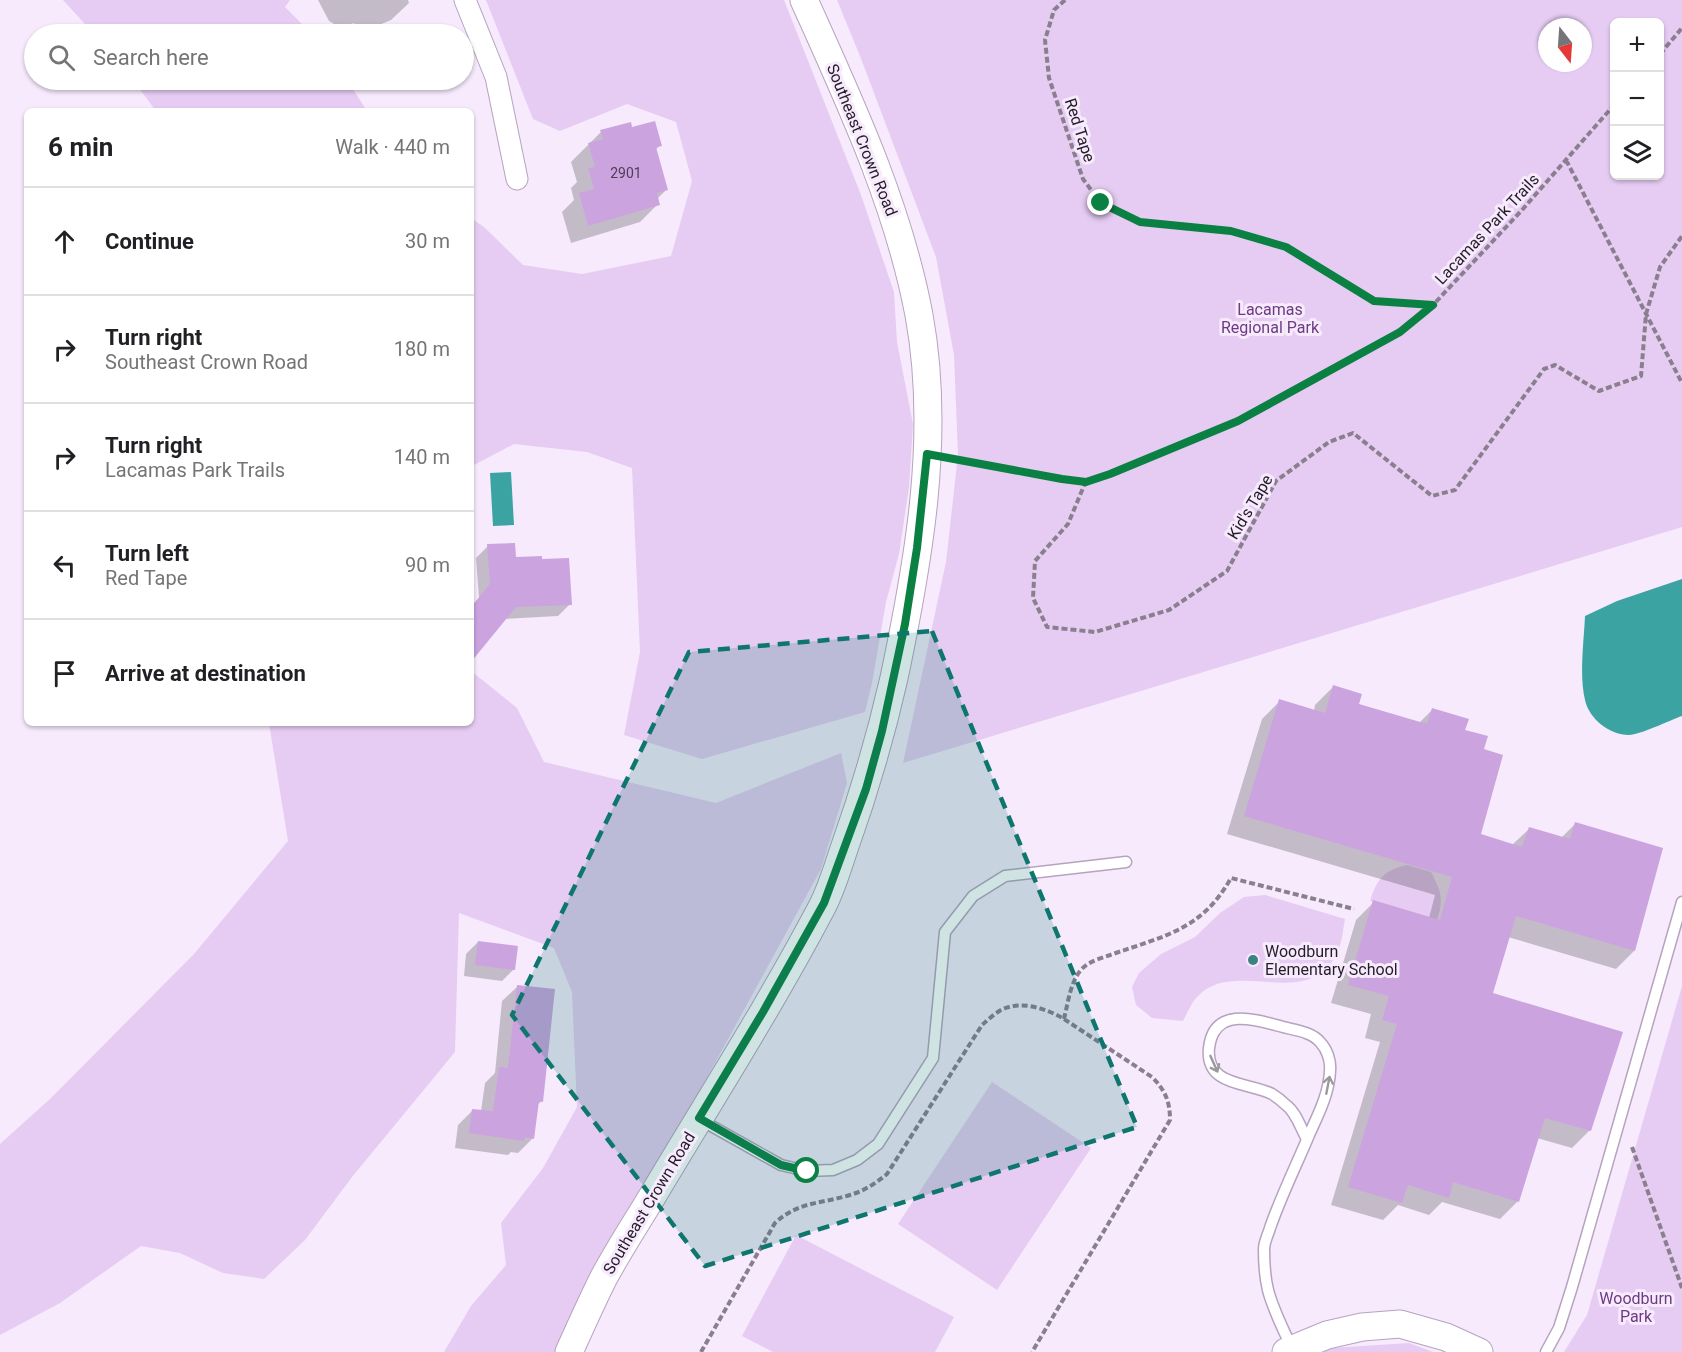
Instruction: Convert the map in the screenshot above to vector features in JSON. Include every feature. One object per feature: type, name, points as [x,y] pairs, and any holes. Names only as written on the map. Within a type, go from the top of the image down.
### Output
[{"type":"street","points":[[465,0],[496,77],[517,179]]},
{"type":"street","name":"Southeast Crown Road","points":[[569,1352],[604,1278],[763,1012],[824,903],[866,789],[882,731],[905,624],[917,548],[927,454],[926,369],[919,315],[885,189],[804,0]]},
{"type":"street","points":[[1289,1351],[1362,1327],[1400,1324],[1446,1337],[1479,1352]]},
{"type":"lane","points":[[699,1118],[781,1165],[807,1171],[833,1170],[857,1160],[878,1144],[933,1058],[945,932],[973,896],[1005,876],[1126,862]]},
{"type":"lane","points":[[1546,1352],[1559,1328],[1569,1298],[1682,902]]},
{"type":"lane","points":[[1289,1351],[1268,1290],[1264,1248],[1274,1216],[1327,1094],[1331,1070],[1328,1055],[1320,1041],[1306,1032],[1246,1017],[1226,1022],[1217,1029],[1209,1048],[1214,1068],[1230,1082],[1271,1094],[1289,1107],[1307,1139]]},
{"type":"path","name":"Red Tape","points":[[1065,0],[1054,10],[1045,40],[1049,78],[1083,180],[1101,203],[1140,222],[1231,231],[1286,247],[1374,301],[1433,305]]},
{"type":"path","points":[[1664,48],[1682,28]]},
{"type":"path","name":"Lacamas Park Trails","points":[[927,454],[1086,482],[1238,421],[1400,332],[1433,305],[1610,110]]},
{"type":"path","points":[[1566,160],[1682,383]]},
{"type":"path","points":[[1646,314],[1660,267],[1682,236]]},
{"type":"path","name":"Kid's Tape","points":[[1086,482],[1068,524],[1035,561],[1033,598],[1047,627],[1095,632],[1169,610],[1227,571],[1276,481],[1329,442],[1353,433],[1432,496],[1455,490],[1544,369],[1555,365],[1599,391],[1641,376],[1646,314]]},
{"type":"path","points":[[1064,1019],[1074,982],[1081,969],[1095,960],[1180,930],[1203,915],[1223,892],[1231,878],[1354,909]]},
{"type":"path","points":[[701,1352],[775,1223],[786,1212],[799,1206],[850,1195],[871,1186],[887,1174],[982,1025],[993,1015],[1010,1006],[1050,1011],[1064,1019],[1152,1077],[1164,1089],[1170,1105],[1170,1120],[1032,1352]]},
{"type":"path","points":[[1621,1115],[1682,1287]]},
{"type":"highlighted area","points":[[932,631],[1137,1127],[705,1266],[512,1015],[689,652]]},
{"type":"green space","points":[[63,0],[290,0],[285,7],[302,24],[85,24]]},
{"type":"green space","points":[[486,0],[784,0],[861,195],[894,292],[897,342],[913,424],[909,487],[899,554],[886,602],[865,712],[702,759],[624,735],[640,652],[632,468],[587,452],[514,444],[474,465],[474,220],[523,265],[582,274],[671,256],[692,181],[676,122],[627,104],[560,131],[533,119]]},
{"type":"green space","name":"Lacamas Regional Park","points":[[837,0],[1682,0],[1682,527],[903,763],[946,562],[958,455],[954,355],[936,257]]},
{"type":"green space","points":[[140,90],[353,90],[365,108],[154,108]]},
{"type":"green space","points":[[474,673],[517,708],[544,762],[716,803],[841,753],[847,783],[821,869],[557,1352],[444,1352],[471,1306],[506,1265],[501,1223],[543,1168],[577,1107],[572,992],[554,948],[459,913],[455,1052],[352,1177],[305,1240],[264,1279],[223,1273],[180,1253],[141,1246],[60,1303],[0,1335],[0,1144],[51,1098],[194,954],[288,841],[269,726],[474,726]]},
{"type":"green space","points":[[1407,865],[1431,872],[1440,895],[1437,920],[1370,901],[1382,877],[1392,870]]},
{"type":"green space","points":[[1265,895],[1345,919],[1338,951],[1325,969],[1310,979],[1291,982],[1231,981],[1213,986],[1195,999],[1183,1021],[1152,1018],[1136,1005],[1132,987],[1139,973],[1161,954],[1195,937],[1220,913],[1244,897]]},
{"type":"green space","name":"Woodburn Park","points":[[1682,986],[1682,1352],[1564,1352],[1587,1315]]},
{"type":"green space","points":[[992,1082],[1091,1148],[997,1290],[898,1224]]},
{"type":"green space","points":[[796,1235],[954,1317],[935,1352],[773,1352],[742,1336]]},
{"type":"green space","points":[[1409,1343],[1433,1352],[1323,1352],[1332,1348]]},
{"type":"shaded area","points":[[511,472],[514,525],[493,526],[490,473]]},
{"type":"shaded area","points":[[1682,579],[1682,716],[1629,735],[1608,729],[1601,725],[1591,713],[1585,700],[1582,669],[1585,616],[1617,601]]},
{"type":"building","points":[[655,121],[662,146],[656,147],[668,190],[657,193],[660,205],[588,226],[579,193],[594,189],[588,168],[595,167],[588,143],[603,139],[600,130],[631,122],[632,127]]},
{"type":"building","points":[[515,543],[516,557],[569,558],[572,605],[516,607],[474,658],[474,603],[490,584],[487,544]]},
{"type":"building","name":"Woodburn Elementary School","points":[[1333,685],[1362,694],[1359,704],[1427,724],[1432,708],[1469,719],[1465,730],[1488,736],[1484,749],[1503,755],[1481,834],[1522,847],[1529,827],[1570,839],[1575,822],[1663,848],[1635,951],[1516,916],[1493,993],[1623,1032],[1591,1131],[1545,1118],[1519,1202],[1453,1182],[1449,1198],[1408,1185],[1402,1203],[1348,1187],[1397,1024],[1382,1020],[1389,996],[1348,985],[1373,900],[1440,920],[1452,877],[1244,816],[1279,699],[1325,713]]},
{"type":"building","points":[[478,941],[518,946],[515,970],[475,965]]},
{"type":"building","points":[[517,985],[555,989],[543,1102],[539,1101],[534,1139],[525,1137],[524,1141],[469,1133],[472,1109],[493,1111],[499,1067],[508,1068]]},
{"type":"place","name":"Woodburn Elementary School","points":[[1253,960]]},
{"type":"route","points":[[807,1171],[781,1165],[699,1118],[763,1012],[824,903],[866,789],[882,731],[905,624],[917,548],[927,454],[1086,482],[1238,421],[1400,332],[1433,305],[1374,301],[1286,247],[1231,231],[1140,222],[1101,203]]}]
